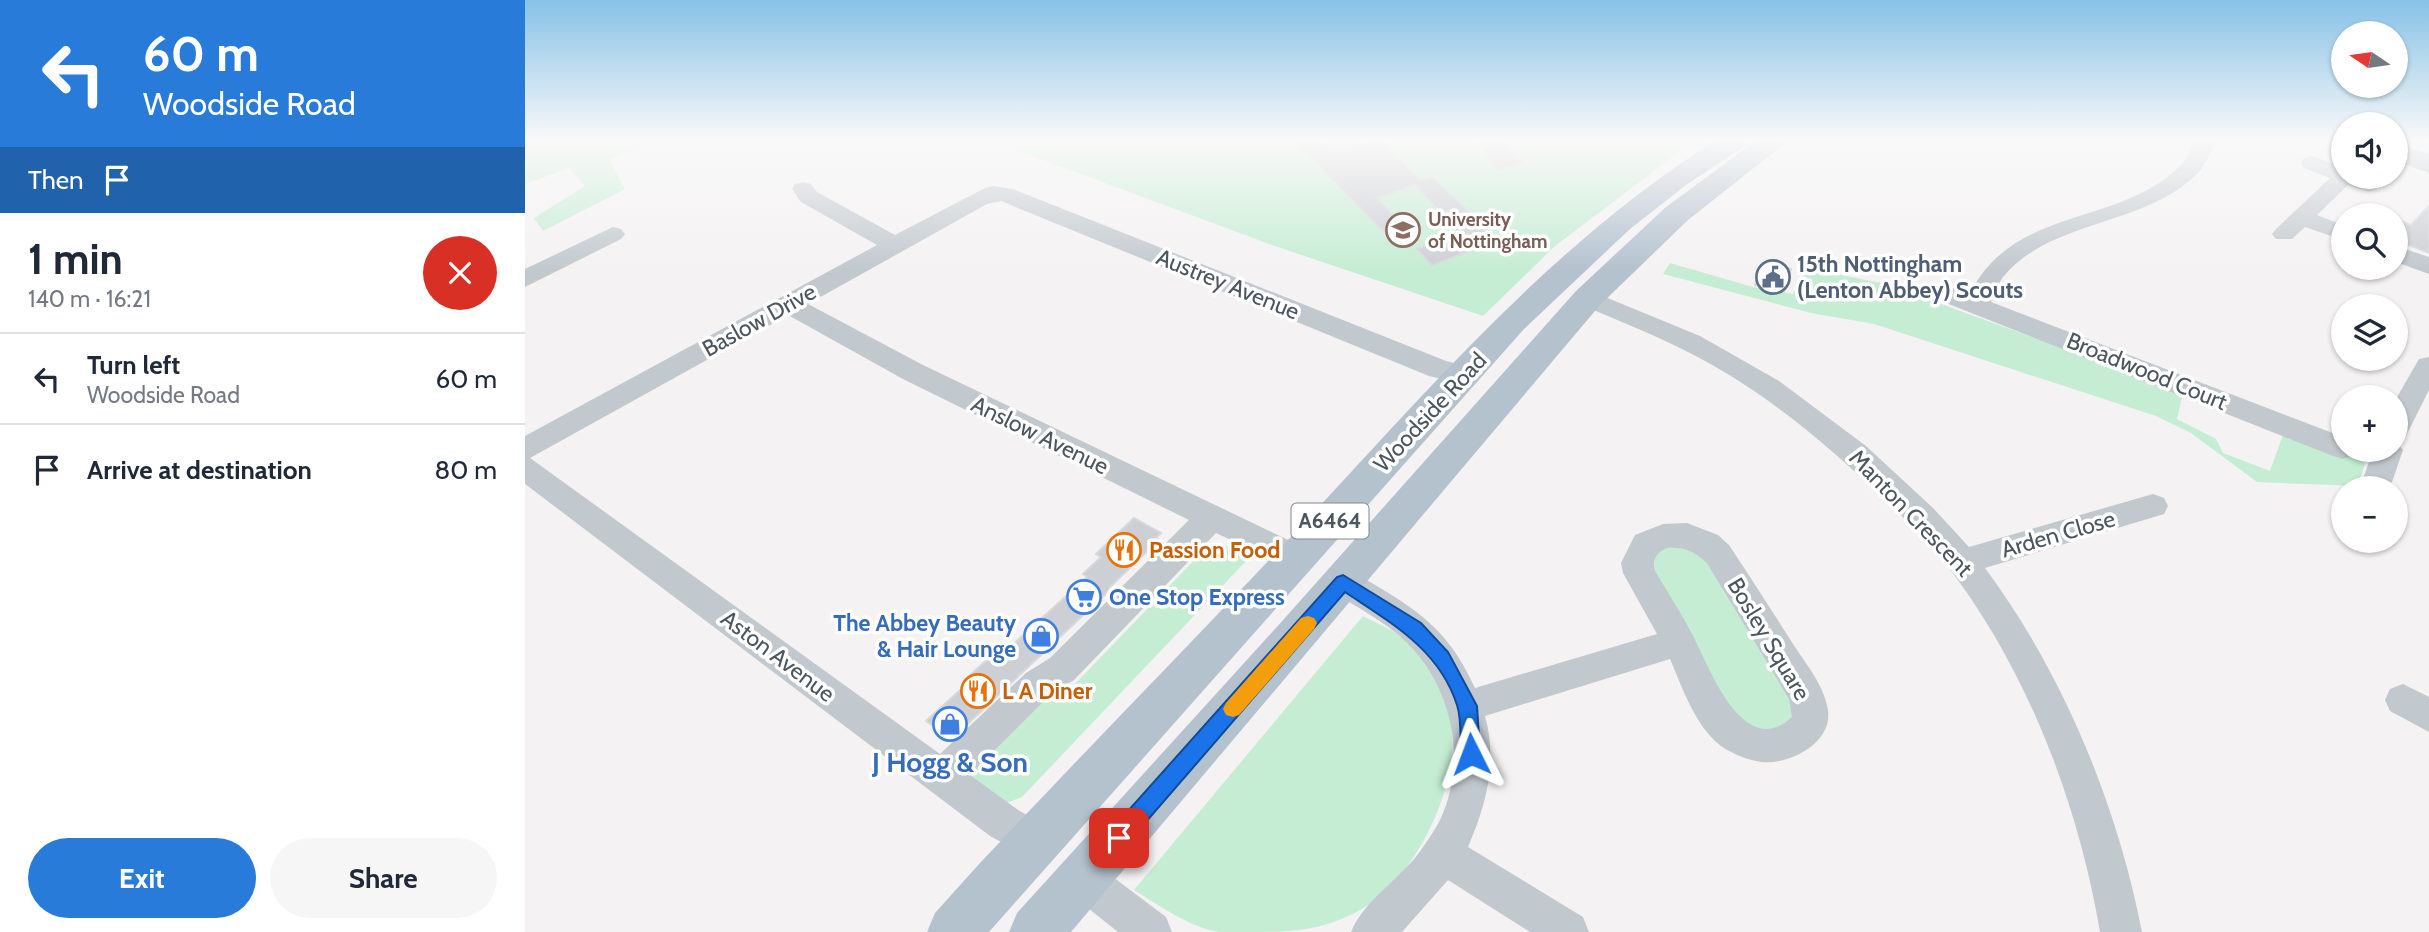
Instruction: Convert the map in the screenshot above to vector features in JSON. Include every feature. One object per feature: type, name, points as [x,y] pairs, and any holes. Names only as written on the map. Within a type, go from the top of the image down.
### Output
[{"type":"main road","name":"Woodside Road","points":[[954,932],[1034,841],[1551,283],[1671,183]]},
{"type":"main road","name":"Woodside Road","points":[[1036,932],[1588,298],[1681,209],[1716,183]]},
{"type":"main road","points":[[1551,283],[1588,298]]},
{"type":"main road","points":[[1296,558],[1343,582]]},
{"type":"street","points":[[1977,304],[1983,285],[1995,270],[2017,252],[2043,236],[2106,215],[2172,183]]},
{"type":"street","points":[[803,189],[809,197],[894,245]]},
{"type":"street","points":[[2331,231],[2293,225],[2337,189]]},
{"type":"street","name":"Baslow Drive","points":[[525,449],[993,193]]},
{"type":"street","name":"Austrey Avenue","points":[[993,193],[1005,194],[1439,369],[1463,375]]},
{"type":"street","points":[[525,279],[568,263],[614,234]]},
{"type":"street","points":[[2408,258],[2429,266]]},
{"type":"street","name":"Broadwood Court","points":[[1950,295],[2331,443]]},
{"type":"street","name":"Manton Crescent","points":[[1588,298],[1696,344],[1747,373],[1805,412],[1850,447],[1963,562],[2015,642],[2072,760],[2102,850],[2121,932]]},
{"type":"street","name":"Anslow Avenue","points":[[788,303],[913,372],[1296,558]]},
{"type":"street","points":[[2408,402],[2429,366]]},
{"type":"street","name":"Aston Avenue","points":[[525,468],[942,777],[1034,841]]},
{"type":"street","name":"Arden Close","points":[[1963,562],[2153,506]]},
{"type":"street","points":[[942,777],[1038,684],[1062,669],[1211,518]]},
{"type":"street","name":"Bosley Square","points":[[1677,534],[1696,538],[1718,554],[1805,693],[1810,707],[1810,721],[1804,731],[1789,741],[1772,746],[1755,745],[1741,738],[1718,717],[1679,642],[1639,573],[1637,563],[1646,544],[1663,536],[1677,534]]},
{"type":"street","points":[[1343,582],[1415,629],[1441,657],[1467,706],[1471,773],[1463,810],[1454,834],[1414,893],[1372,932]]},
{"type":"street","points":[[1467,706],[1679,642]]},
{"type":"street","points":[[1441,852],[1568,932]]},
{"type":"street","points":[[1083,879],[1151,932]]},
{"type":"green space","points":[[583,183],[622,183],[625,189],[543,231],[534,218],[585,186]]},
{"type":"green space","points":[[1106,183],[1638,183],[1555,246],[1483,316],[1275,246]]},
{"type":"green space","points":[[1670,263],[1753,287],[1793,294],[1807,268],[1886,284],[2183,392],[2177,419],[2216,439],[2223,453],[2270,471],[2284,432],[2331,450],[2331,462],[2365,463],[2361,476],[2331,476],[2331,485],[2257,482],[2191,433],[2156,416],[1874,324],[1811,313],[1663,274]]},
{"type":"green space","points":[[1219,543],[1246,554],[1246,561],[1022,797],[1007,803],[972,782],[970,774],[1044,699],[1071,688],[1205,549]]},
{"type":"green space","points":[[1660,548],[1702,548],[1797,709],[1786,731],[1741,729],[1655,580],[1654,555]]},
{"type":"green space","points":[[1363,616],[1401,636],[1422,659],[1447,708],[1452,734],[1447,783],[1439,808],[1427,834],[1397,879],[1379,897],[1346,917],[1307,929],[1280,932],[1219,932],[1197,926],[1134,890]]},
{"type":"building","points":[[1337,183],[1439,183],[1499,240],[1432,265],[1417,249],[1460,233],[1415,185],[1377,198],[1403,225],[1384,232]]},
{"type":"building","points":[[2429,206],[2429,253],[2408,245],[2408,224],[2411,225]]},
{"type":"building","name":"15th Nottingham (Lenton Abbey) Scouts","points":[[1762,263],[1791,269],[1784,292],[1755,285]]},
{"type":"building","points":[[1134,518],[1161,533],[1156,538],[1159,540],[1110,587],[1112,588],[957,734],[954,732],[949,737],[926,721],[968,683],[964,681],[994,653],[999,657],[1087,577],[1083,574],[1101,557],[1096,554]]},
{"type":"slow traffic","points":[[1233,709],[1308,623]]},
{"type":"place","name":"University of Nottingham","points":[[1403,230]]},
{"type":"place","name":"15th Nottingham (Lenton Abbey) Scouts","points":[[1773,277]]},
{"type":"place","name":"Passion Food","points":[[1124,550]]},
{"type":"place","name":"One Stop Express","points":[[1084,597]]},
{"type":"place","name":"The Abbey Beauty & Hair Lounge","points":[[1041,636]]},
{"type":"place","name":"L A Diner","points":[[978,691]]},
{"type":"place","name":"J Hogg & Son","points":[[950,724]]},
{"type":"route","points":[[1119,838],[1343,582],[1415,629],[1441,657],[1453,675],[1467,706],[1471,754]]}]
